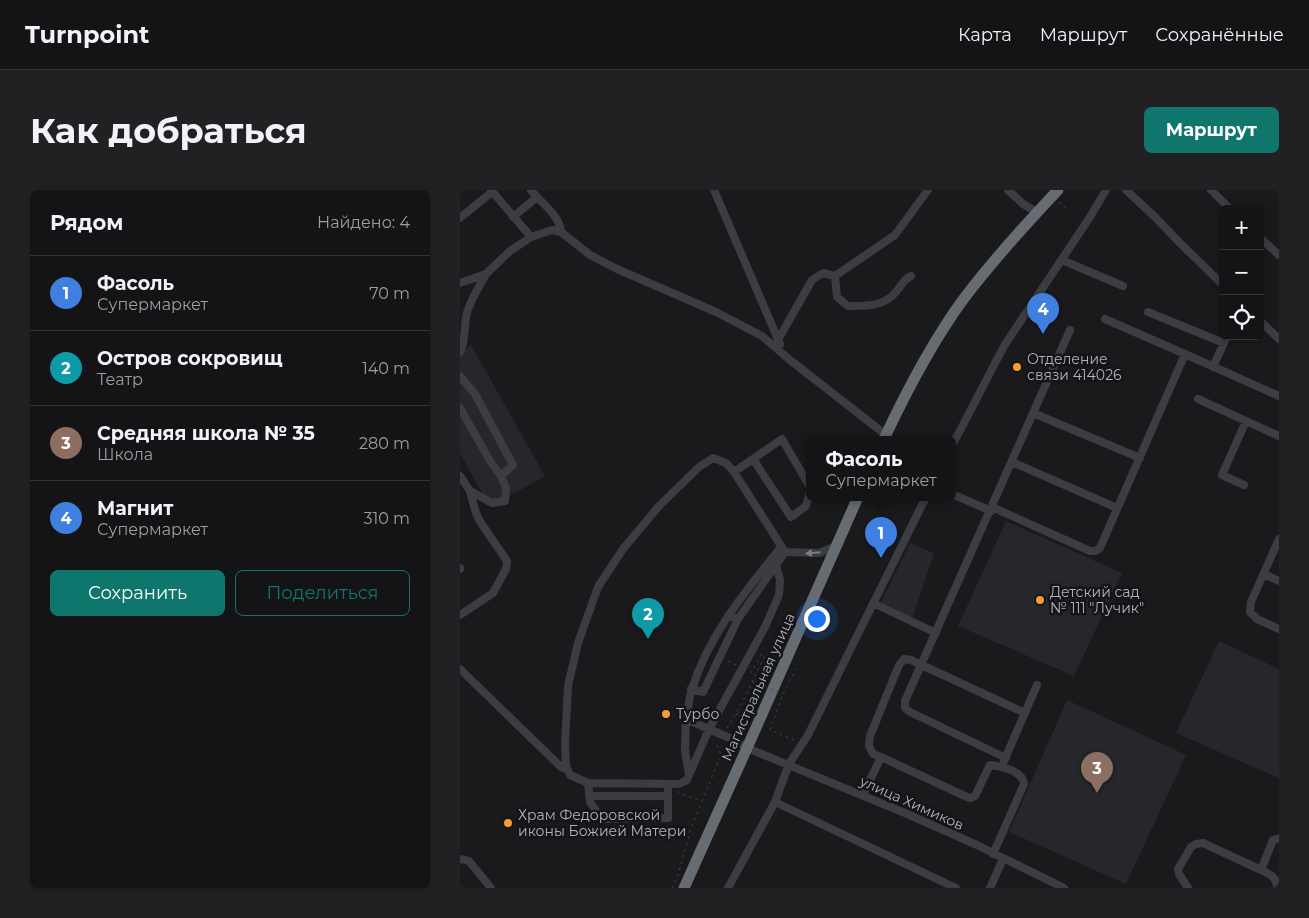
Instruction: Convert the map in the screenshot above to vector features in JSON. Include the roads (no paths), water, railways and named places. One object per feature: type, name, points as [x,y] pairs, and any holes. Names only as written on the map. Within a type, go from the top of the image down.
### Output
[{"type":"highway","points":[[886,436],[927,355],[965,297],[1058,190]]},
{"type":"highway","name":"Магистральная улица","points":[[684,888],[856,501]]},
{"type":"street","points":[[531,190],[556,219],[561,226],[561,232]]},
{"type":"street","points":[[714,190],[778,340],[790,360]]},
{"type":"street","points":[[835,276],[895,235],[928,190]]},
{"type":"street","points":[[1008,190],[1023,204],[1037,212]]},
{"type":"street","points":[[956,438],[1004,346],[1106,190]]},
{"type":"street","points":[[1211,190],[1226,205]]},
{"type":"street","points":[[460,218],[491,191],[531,237]]},
{"type":"street","points":[[1129,191],[1219,281]]},
{"type":"street","points":[[513,216],[537,198]]},
{"type":"street","points":[[460,352],[465,335],[466,317],[471,302],[486,274],[510,251],[531,237],[552,230],[561,232],[590,255],[617,269],[716,312],[762,336],[884,436]]},
{"type":"street","points":[[1264,242],[1279,255]]},
{"type":"street","points":[[1062,260],[1123,286]]},
{"type":"street","points":[[778,340],[812,280],[823,272],[835,276]]},
{"type":"street","points":[[460,283],[486,274]]},
{"type":"street","points":[[835,276],[837,297],[848,306],[868,306],[886,301],[896,292],[904,280],[911,276]]},
{"type":"street","points":[[1148,312],[1219,338]]},
{"type":"street","points":[[1106,319],[1279,396]]},
{"type":"street","points":[[1264,325],[1279,339]]},
{"type":"street","points":[[1006,758],[910,712],[906,708],[905,702],[1070,330]]},
{"type":"street","points":[[1213,367],[1225,340]]},
{"type":"street","points":[[956,496],[1090,551],[1096,551],[1100,548],[1185,354]]},
{"type":"street","points":[[460,376],[475,394],[514,465],[502,476]]},
{"type":"street","points":[[1198,399],[1279,436]]},
{"type":"street","points":[[460,408],[490,461],[502,476],[506,488],[505,502],[492,503],[470,492]]},
{"type":"street","points":[[1033,413],[1140,458]]},
{"type":"street","points":[[1244,485],[1222,475],[1246,421]]},
{"type":"street","points":[[734,472],[782,438],[806,480]]},
{"type":"street","points":[[776,565],[780,580],[779,595],[765,627],[709,729],[687,780],[680,784],[588,783],[570,775],[564,744],[568,686],[578,643],[598,587],[623,549],[659,506],[699,467],[713,458],[726,463],[734,472],[786,551]]},
{"type":"street","points":[[754,459],[791,517],[806,506],[807,501]]},
{"type":"street","points":[[1012,462],[1117,508]]},
{"type":"street","points":[[460,476],[470,492],[479,520],[507,561],[506,569],[493,593],[460,615]]},
{"type":"street","points":[[728,888],[775,802],[789,764],[803,744],[924,501]]},
{"type":"street","points":[[1279,539],[1251,602],[1250,612],[1257,619],[1279,629]]},
{"type":"street","points":[[786,551],[819,553],[834,547]]},
{"type":"street","points":[[692,690],[703,692],[738,619],[786,551]]},
{"type":"street","points":[[689,775],[685,750],[686,719],[692,690],[713,640],[728,616],[786,551]]},
{"type":"street","points":[[1264,574],[1279,581]]},
{"type":"street","points":[[873,603],[936,633]]},
{"type":"street","points":[[728,616],[738,619]]},
{"type":"street","points":[[993,854],[1024,784],[1020,775],[990,764],[975,796],[967,798],[874,754],[869,746],[870,736],[899,665],[904,659],[911,660],[1025,713]]},
{"type":"street","points":[[460,669],[561,767],[568,770]]},
{"type":"street","points":[[1002,768],[1037,685]]},
{"type":"street","name":"улица Химиков","points":[[686,719],[747,748],[863,795],[1064,888]]},
{"type":"street","points":[[863,795],[881,757]]},
{"type":"street","points":[[588,783],[590,802],[602,819],[668,818],[668,796],[671,784]]},
{"type":"street","points":[[590,796],[668,796]]},
{"type":"street","points":[[775,802],[956,888]]},
{"type":"street","points":[[1261,870],[1274,840],[1279,838]]},
{"type":"street","points":[[1188,888],[1178,869],[1191,847],[1203,843],[1271,874],[1276,880],[1277,888]]},
{"type":"street","points":[[460,859],[469,861],[491,888]]},
{"type":"street","points":[[990,888],[1003,859]]},
{"type":"place","name":"Магнит","points":[[1043,334]]},
{"type":"place","name":"Отделение связи 414026","points":[[1017,367]]},
{"type":"place","name":"Фасоль","points":[[881,558]]},
{"type":"place","name":"Детский сад № 111 \"Лучик\"","points":[[1040,600]]},
{"type":"place","name":"Остров сокровищ","points":[[648,639]]},
{"type":"place","name":"Турбо","points":[[666,714]]},
{"type":"place","name":"Средняя школа № 35","points":[[1097,793]]},
{"type":"place","name":"Храм Федоровской иконы Божией Матери","points":[[508,823]]}]
